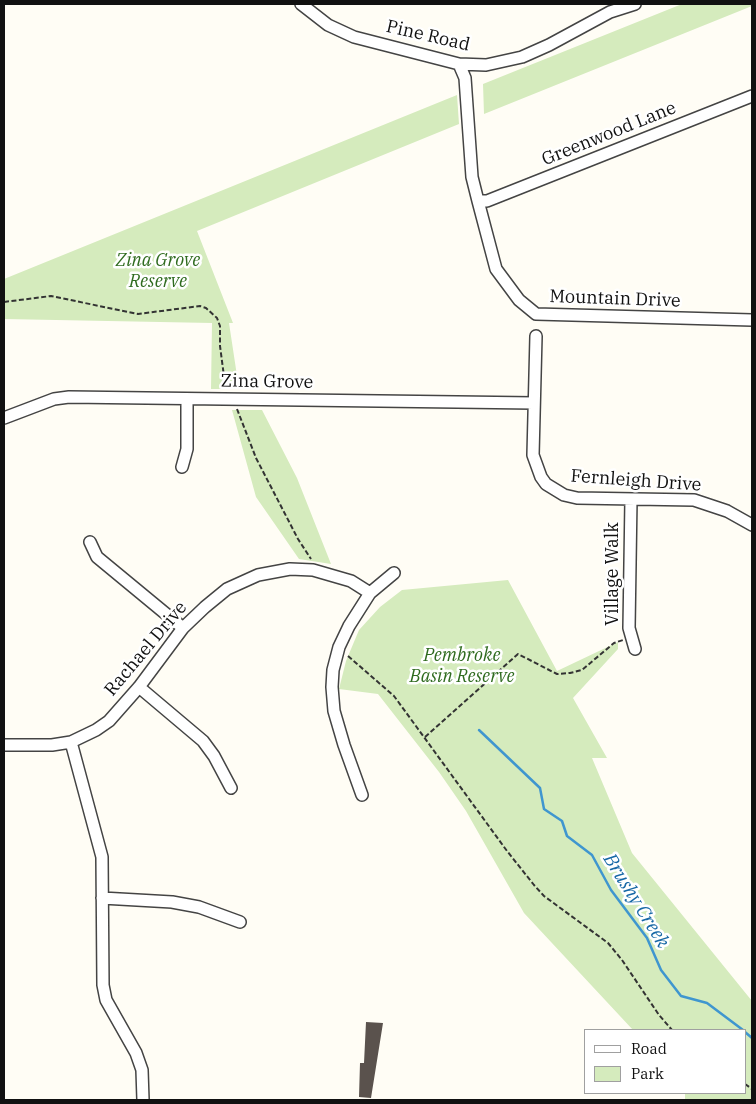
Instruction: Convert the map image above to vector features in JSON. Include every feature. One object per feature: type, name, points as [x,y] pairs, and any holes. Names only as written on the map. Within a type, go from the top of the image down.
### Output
[{"type":"street","name":"Pine Road","points":[[301,4],[328,25],[354,37],[459,64],[486,65],[522,57],[549,45],[610,12],[635,4]]},
{"type":"street","name":"Mountain Drive","points":[[459,64],[465,78],[472,177],[496,269],[518,300],[536,314],[752,320]]},
{"type":"street","name":"Greenwood Lane","points":[[478,201],[487,201],[752,96]]},
{"type":"street","name":"Fernleigh Drive","points":[[536,336],[533,455],[541,477],[546,484],[555,491],[577,498],[694,500],[727,510],[752,525]]},
{"type":"street","name":"Zina Grove","points":[[4,418],[54,400],[69,397],[534,403]]},
{"type":"street","points":[[182,467],[188,449],[187,399]]},
{"type":"street","name":"Village Walk","points":[[631,499],[629,628],[635,649]]},
{"type":"street","points":[[90,542],[97,557],[183,628]]},
{"type":"street","name":"Rachael Drive","points":[[4,745],[52,745],[71,742],[96,730],[108,721],[138,687],[183,628],[226,589],[258,575],[290,569],[313,570],[351,581],[370,593]]},
{"type":"street","points":[[362,795],[334,711],[333,670],[339,647],[349,626],[370,593],[394,573]]},
{"type":"street","points":[[138,687],[203,741],[214,756],[231,788]]},
{"type":"street","points":[[71,742],[102,857],[101,971],[103,985],[106,1000],[136,1053],[142,1070],[142,1100]]},
{"type":"street","points":[[102,898],[172,902],[198,907],[240,922]]},
{"type":"path","points":[[4,302],[51,296],[138,314],[200,306],[206,308],[217,318],[220,326],[220,346],[225,384],[223,389],[224,399],[238,410],[256,458],[298,539],[312,561],[313,570]]},
{"type":"path","points":[[425,737],[518,654],[558,674],[570,673],[582,670],[614,644]]},
{"type":"path","points":[[339,647],[394,696],[507,852],[534,886],[544,896],[608,943],[671,1029]]},
{"type":"green space","points":[[682,4],[752,4],[752,6],[484,114],[483,84]]},
{"type":"green space","name":"Zina Grove Reserve","points":[[457,95],[459,124],[197,231],[233,323],[229,323],[239,389],[211,389],[212,323],[4,319],[4,279]]},
{"type":"green space","points":[[232,410],[262,410],[297,478],[331,564],[299,559],[256,497]]},
{"type":"green space","name":"Pembroke Basin Reserve","points":[[508,580],[557,671],[618,642],[618,649],[573,698],[607,758],[592,758],[632,853],[752,1001],[752,1100],[685,1100],[685,1094],[746,1094],[746,1029],[632,1029],[524,913],[466,811],[439,772],[378,694],[339,689],[346,661],[359,630],[380,607],[402,590]]},
{"type":"building","points":[[366,1022],[383,1023],[371,1098],[359,1097],[360,1063],[364,1063]]},
{"type":"waterway","name":"Brushy Creek","points":[[479,730],[540,788],[544,809],[562,821],[567,836],[592,855],[611,890],[647,938],[661,970],[681,996],[707,1003],[742,1029]]},
{"type":"waterway","name":"Brushy Creek","points":[[746,1033],[752,1038]]}]
